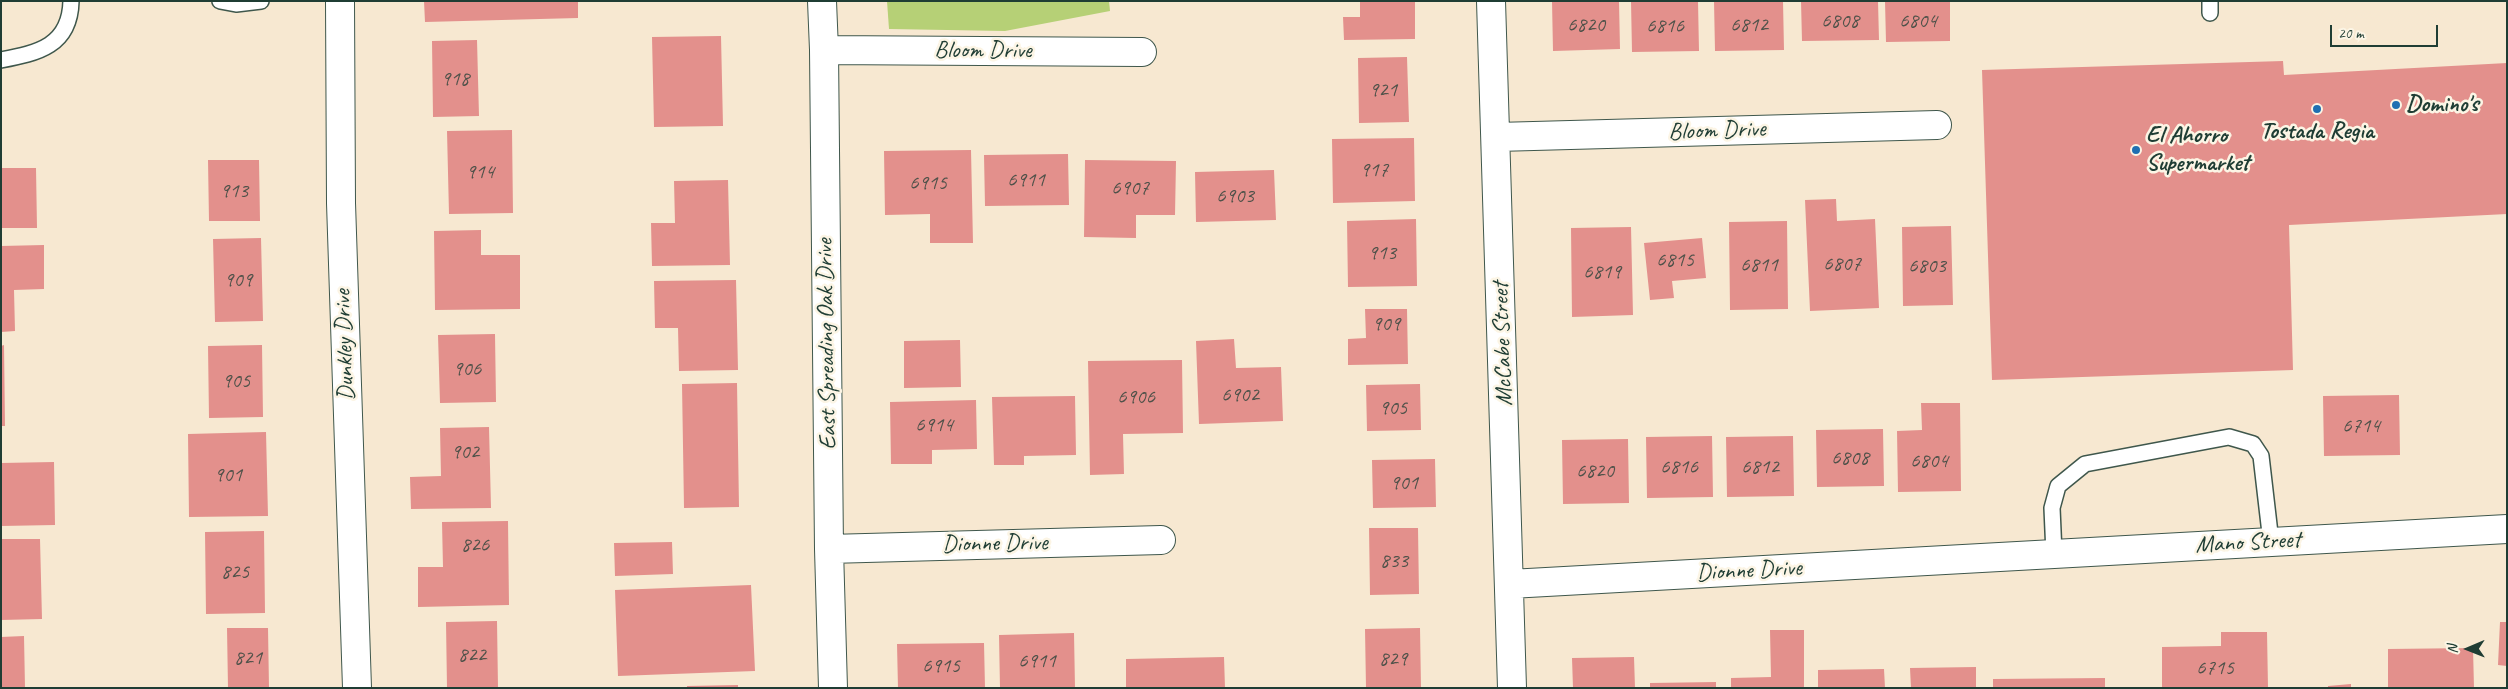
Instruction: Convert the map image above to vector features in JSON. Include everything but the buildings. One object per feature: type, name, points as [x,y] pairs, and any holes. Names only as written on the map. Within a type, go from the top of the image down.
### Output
[{"type":"street","name":"Dunkley Drive","points":[[340,1],[341,203],[356,688]]},
{"type":"street","name":"East Spreading Oak Drive","points":[[822,1],[829,549],[833,688]]},
{"type":"street","name":"McCabe Street","points":[[1491,1],[1497,137],[1512,688]]},
{"type":"street","name":"Bloom Drive","points":[[824,50],[1142,52]]},
{"type":"street","name":"Bloom Drive","points":[[1497,137],[1936,125]]},
{"type":"street","name":"Mano Street","points":[[1989,557],[2507,529]]},
{"type":"street","name":"Dionne Drive","points":[[829,549],[1161,540]]},
{"type":"street","name":"Dionne Drive","points":[[1510,584],[1989,557]]},
{"type":"lane","points":[[1,60],[36,54],[61,36],[70,12],[70,1]]},
{"type":"lane","points":[[220,1],[236,4],[261,1]]},
{"type":"lane","points":[[2054,554],[2052,508],[2058,486],[2085,464],[2229,437],[2253,444],[2261,456],[2271,542]]},
{"type":"green space","points":[[887,1],[1109,1],[1110,11],[1005,31],[889,29]]},
{"type":"place","name":"Domino's","points":[[2396,105]]},
{"type":"place","name":"Tostada Regia","points":[[2317,109]]},
{"type":"place","name":"El Ahorro Supermarket","points":[[2136,150]]}]
